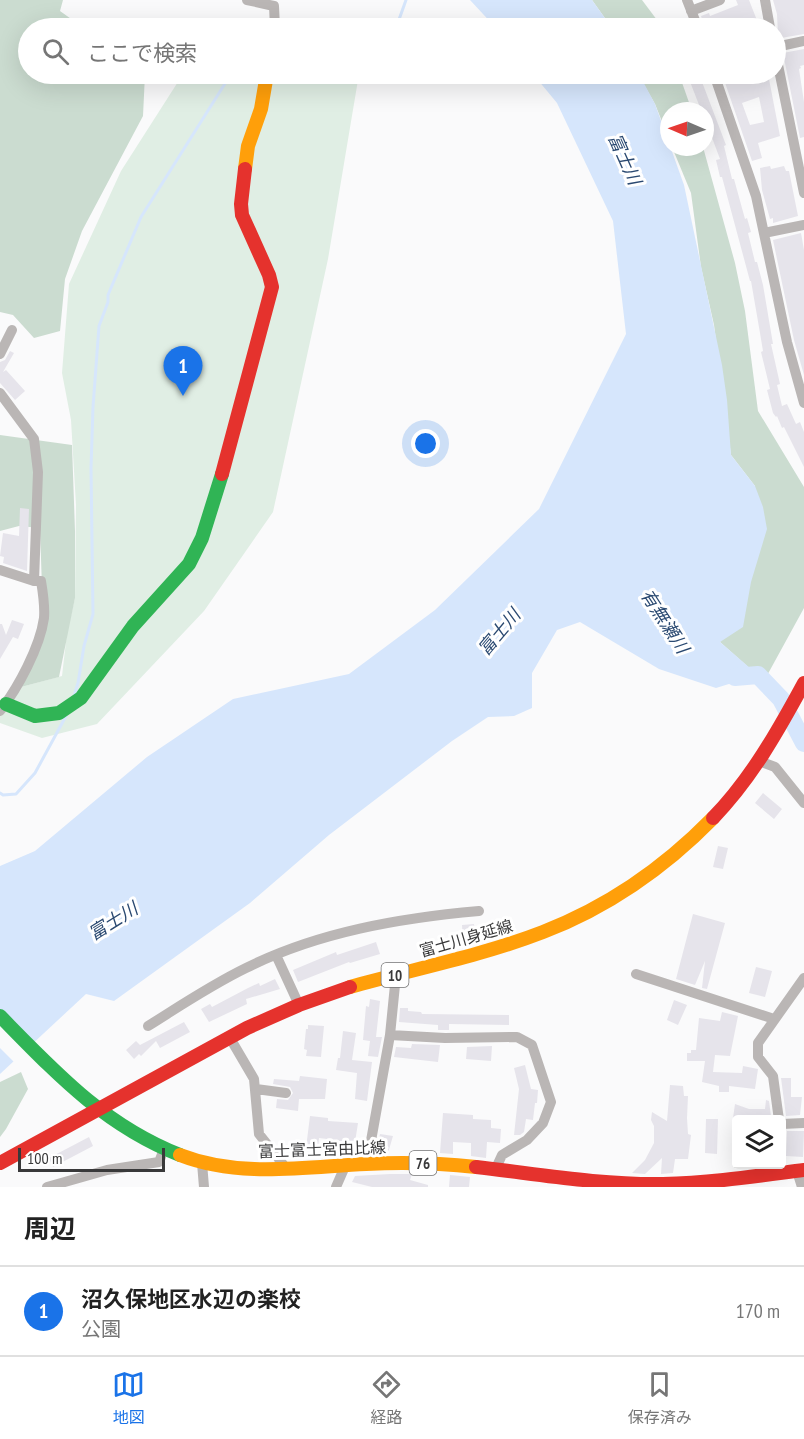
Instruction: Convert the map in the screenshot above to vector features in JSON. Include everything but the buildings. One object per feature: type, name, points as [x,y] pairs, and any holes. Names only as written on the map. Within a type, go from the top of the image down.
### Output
[{"type":"main road","points":[[3,707],[35,716],[59,713],[81,698],[133,626],[189,564],[202,538],[219,485],[272,287],[269,274],[242,215],[241,204],[248,146],[261,109],[265,84]]},
{"type":"main road","name":"富士川身延線","points":[[0,1163],[98,1111],[182,1062],[299,1005],[360,984],[509,944],[565,924],[595,909],[674,857],[733,795],[760,759],[802,686]]},
{"type":"main road","name":"富士富士宮由比線","points":[[0,1016],[98,1111],[131,1134],[202,1163],[237,1168],[286,1168],[367,1163],[448,1164],[597,1181],[696,1185],[772,1169]]},
{"type":"main road","name":"富士富士宮由比線","points":[[785,1169],[801,1171]]},
{"type":"street","points":[[247,0],[274,6],[275,18]]},
{"type":"street","points":[[687,0],[694,18]]},
{"type":"street","points":[[691,11],[720,0]]},
{"type":"street","points":[[765,0],[768,18]]},
{"type":"street","points":[[786,45],[804,41]]},
{"type":"street","points":[[717,84],[756,196],[787,342],[802,389],[804,403]]},
{"type":"street","points":[[782,84],[804,193]]},
{"type":"street","points":[[764,233],[804,225]]},
{"type":"street","points":[[0,354],[12,330]]},
{"type":"street","points":[[0,393],[34,439],[38,472],[34,581]]},
{"type":"street","points":[[0,570],[34,581],[41,581],[44,597],[44,619],[36,643],[20,680],[3,707]]},
{"type":"street","points":[[760,759],[775,767],[804,803]]},
{"type":"street","points":[[148,1026],[220,981],[276,955],[370,926],[411,918],[479,911]]},
{"type":"street","points":[[276,955],[299,1005]]},
{"type":"street","points":[[636,974],[774,1019]]},
{"type":"street","points":[[367,1163],[390,1035],[396,975]]},
{"type":"street","points":[[778,1115],[773,1076],[758,1056],[758,1043],[804,978]]},
{"type":"street","points":[[390,1035],[445,1038],[518,1037],[532,1045],[551,1102],[543,1123],[527,1140],[502,1155],[496,1168]]},
{"type":"street","points":[[230,1038],[254,1079],[259,1134],[286,1168]]},
{"type":"street","points":[[256,1089],[286,1093]]},
{"type":"street","points":[[786,1124],[804,1123]]},
{"type":"street","points":[[47,1187],[61,1185],[107,1170],[159,1162],[164,1149]]},
{"type":"street","points":[[202,1163],[204,1187]]},
{"type":"street","points":[[336,1187],[346,1164]]},
{"type":"street","points":[[801,1171],[802,1187]]},
{"type":"shaded area","points":[[177,84],[357,84],[328,259],[273,512],[204,611],[97,724],[42,738],[0,723],[0,716],[21,687],[62,676],[67,633],[75,598],[76,505],[71,420],[62,373],[69,284],[121,171]]},
{"type":"green space","points":[[0,0],[63,0],[60,11],[70,18],[18,18],[18,84],[145,84],[143,116],[82,231],[65,279],[60,331],[34,338],[13,315],[0,312]]},
{"type":"green space","points":[[592,0],[642,0],[656,18],[605,18]]},
{"type":"green space","points":[[644,84],[683,84],[689,102],[660,102],[660,116]]},
{"type":"green space","points":[[676,156],[705,156],[735,263],[745,311],[758,411],[804,487],[804,608],[764,681],[720,642],[755,486],[731,455],[714,325],[701,267],[691,193]]},
{"type":"green space","points":[[0,435],[72,445],[75,598],[59,677],[21,687],[43,619],[40,528],[19,526],[0,531]]},
{"type":"green space","points":[[21,1072],[28,1089],[0,1137],[0,1082]]},
{"type":"water","points":[[470,0],[592,0],[605,18],[487,18]]},
{"type":"water","name":"富士川","points":[[541,84],[644,84],[655,104],[660,118],[660,156],[674,156],[684,185],[722,365],[731,455],[755,486],[763,507],[767,529],[751,582],[743,627],[720,642],[758,675],[716,688],[659,669],[580,622],[557,630],[532,673],[532,708],[514,716],[488,717],[452,741],[329,835],[250,903],[114,1001],[86,994],[0,1074],[0,866],[35,851],[147,757],[233,699],[349,674],[435,610],[539,509],[626,334],[613,221],[557,103]]},
{"type":"pier","points":[[0,1016],[32,1048],[16,1064],[0,1048]]},
{"type":"waterway","points":[[400,18],[406,0]]},
{"type":"waterway","points":[[74,696],[93,614],[91,468],[99,326],[108,302],[108,295],[141,217],[225,84]]},
{"type":"waterway","name":"有無瀬川","points":[[735,677],[758,675],[781,699],[804,743]]},
{"type":"waterway","points":[[0,793],[3,795],[16,794],[35,773],[66,716]]},
{"type":"traffic: fast","points":[[6,704],[35,716],[59,713],[81,698],[133,626],[189,564],[202,538],[222,474]]},
{"type":"traffic: fast","points":[[0,1016],[41,1058],[104,1113],[153,1143],[180,1155]]},
{"type":"traffic: slow","points":[[245,169],[248,146],[261,109],[265,84]]},
{"type":"traffic: slow","points":[[350,987],[520,941],[567,922],[634,884],[675,853],[713,818]]},
{"type":"traffic: slow","points":[[180,1155],[225,1167],[248,1169],[295,1169],[394,1163],[476,1167]]},
{"type":"traffic: jam","points":[[222,474],[272,287],[269,275],[242,215],[245,169]]},
{"type":"traffic: jam","points":[[713,818],[752,771],[804,683]]},
{"type":"traffic: jam","points":[[0,1163],[247,1028],[299,1005],[350,987]]},
{"type":"traffic: jam","points":[[476,1167],[639,1184],[734,1179],[804,1170]]},
{"type":"place","name":"沼久保地区水辺の楽校","points":[[183,396]]}]
